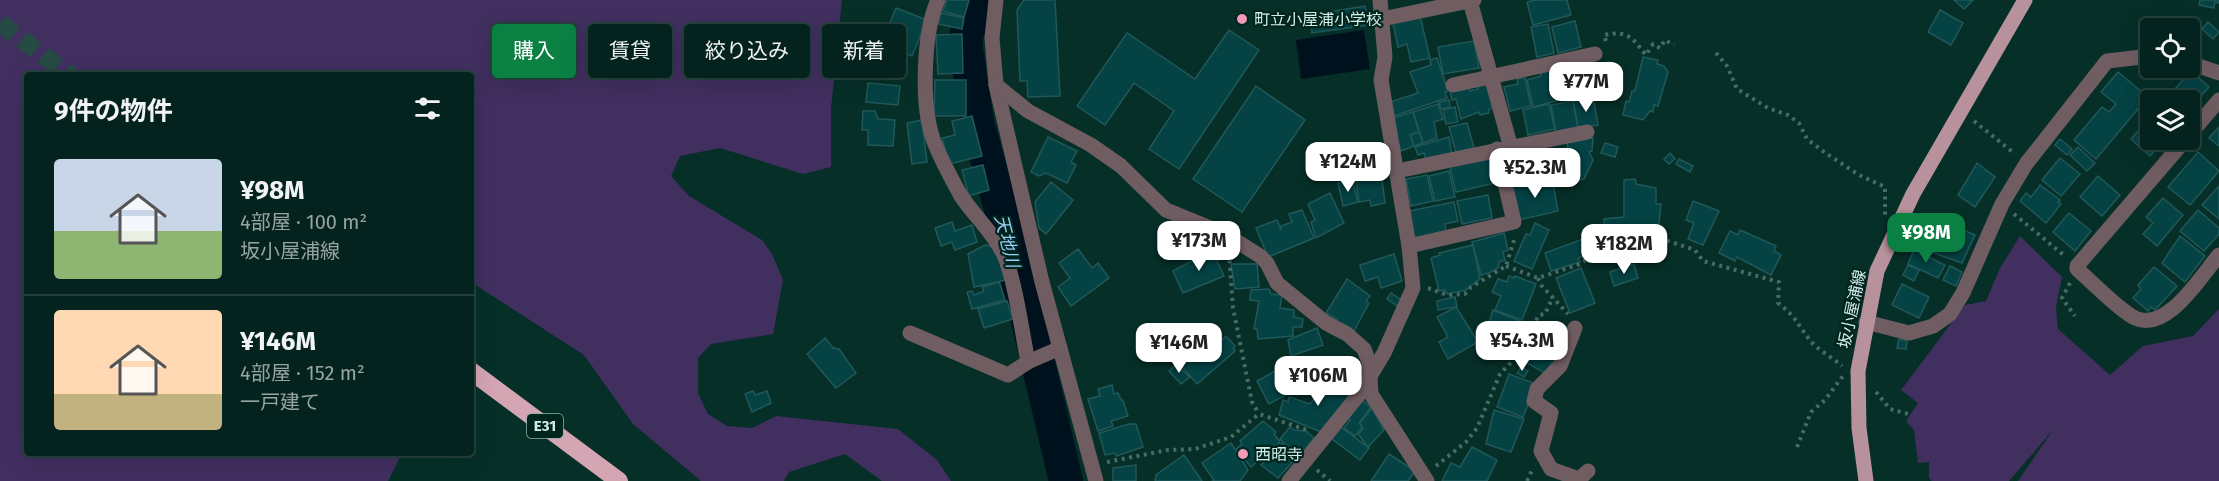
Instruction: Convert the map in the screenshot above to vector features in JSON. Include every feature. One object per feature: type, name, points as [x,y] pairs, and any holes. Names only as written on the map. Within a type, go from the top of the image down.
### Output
[{"type":"highway","name":"E31","points":[[474,373],[619,481]]},
{"type":"main road","name":"坂小屋浦線","points":[[1866,481],[1859,428],[1858,390],[1866,322],[1877,271],[1895,230],[2025,0]]},
{"type":"street","points":[[938,0],[932,15],[926,44],[927,113],[930,128],[940,155],[962,197],[996,238],[1005,258],[1028,362]]},
{"type":"street","points":[[996,0],[992,38],[996,85],[1060,348],[1096,481]]},
{"type":"street","points":[[1289,481],[1360,393],[1384,353],[1413,288],[1409,246],[1381,80],[1385,57],[1380,0]]},
{"type":"street","points":[[1382,19],[1472,1],[1490,77],[1498,94],[1514,222],[1409,246]]},
{"type":"street","points":[[1453,85],[1596,54]]},
{"type":"street","points":[[1866,322],[1909,333],[1933,326],[1950,314],[1963,293],[2002,204],[2026,164],[2107,62],[2140,58]]},
{"type":"street","points":[[2200,66],[2219,73]]},
{"type":"street","points":[[996,85],[1028,111],[1091,145],[1121,166],[1166,210],[1227,235],[1260,256],[1267,263],[1277,283],[1300,303],[1364,349],[1369,362],[1371,394],[1425,478]]},
{"type":"street","points":[[2200,122],[2219,100]]},
{"type":"street","points":[[1397,171],[1587,132]]},
{"type":"street","points":[[2177,150],[2077,268],[2135,318],[2150,321],[2170,314],[2219,255]]},
{"type":"street","points":[[1575,328],[1560,366],[1537,389],[1534,401],[1551,413],[1541,451],[1551,469],[1582,477]]},
{"type":"street","points":[[910,333],[1008,375],[1028,362],[1060,348]]},
{"type":"path","points":[[1596,54],[1597,47],[1606,41],[1604,35],[1616,33],[1634,38],[1646,55],[1653,44],[1660,48],[1665,40],[1674,45]]},
{"type":"path","points":[[1716,53],[1727,66],[1737,89],[1768,108],[1788,115],[1799,123],[1807,139],[1827,154],[1859,175],[1880,182],[1886,188]]},
{"type":"path","points":[[1971,119],[2019,157]]},
{"type":"path","points":[[2002,204],[2077,268],[2062,298],[2075,316]]},
{"type":"path","points":[[1413,288],[1430,288],[1447,295],[1461,296],[1506,266],[1515,236],[1514,222]]},
{"type":"path","points":[[1227,235],[1233,308],[1252,402],[1259,414],[1325,436]]},
{"type":"path","points":[[1538,278],[1580,264],[1604,246],[1643,237],[1659,238],[1695,250],[1703,261],[1779,282],[1779,303],[1796,318],[1810,341],[1830,354],[1848,372],[1811,412],[1797,447]]},
{"type":"path","points":[[1425,478],[1472,436],[1500,374],[1514,358],[1539,315],[1545,314],[1554,298],[1538,278],[1506,266]]},
{"type":"path","points":[[1871,385],[1890,409],[1908,414]]},
{"type":"path","points":[[1093,464],[1168,450],[1195,449],[1231,437],[1259,414]]},
{"type":"shaded area","points":[[0,0],[842,0],[840,24],[822,24],[822,78],[834,78],[831,109],[831,167],[803,174],[720,148],[680,156],[671,176],[689,196],[762,240],[772,254],[783,280],[773,334],[711,344],[698,358],[698,393],[708,414],[727,426],[752,428],[776,416],[898,429],[937,460],[951,481],[882,481],[845,454],[789,472],[784,481],[701,481],[633,424],[584,355],[474,284],[474,72],[24,72],[24,456],[400,456],[388,481],[0,481]]},
{"type":"shaded area","points":[[2020,236],[2062,277],[2056,307],[2058,329],[2110,375],[2143,346],[2193,336],[2219,309],[2219,481],[2018,481],[2053,430],[2009,481],[1932,481],[1929,478],[1929,462],[1918,463],[1914,430],[1906,421],[1918,403],[1901,390],[1965,305],[1986,301],[2000,268]]},
{"type":"water","points":[[1364,30],[1370,69],[1301,79],[1296,40]]},
{"type":"building","points":[[947,0],[969,0],[964,17],[943,11]]},
{"type":"building","points":[[1024,0],[1055,0],[1060,96],[1028,97],[1027,81],[1020,81],[1017,10]]},
{"type":"building","points":[[1567,0],[1571,15],[1533,25],[1527,2]]},
{"type":"building","points":[[1954,0],[1973,0],[1964,9]]},
{"type":"building","points":[[2200,0],[2219,0],[2219,3],[2215,2],[2214,8],[2199,5]]},
{"type":"building","points":[[1365,6],[1368,25],[1312,33],[1310,15]]},
{"type":"building","points":[[896,8],[927,20],[912,56],[906,54],[906,24],[889,24]]},
{"type":"building","points":[[1940,10],[1963,23],[1951,45],[1928,32]]},
{"type":"building","points":[[941,13],[964,18],[962,29],[938,24]]},
{"type":"building","points":[[1420,16],[1430,58],[1411,62],[1407,44],[1398,47],[1393,23]]},
{"type":"building","points":[[1575,21],[1581,47],[1558,53],[1552,27]]},
{"type":"building","points":[[2208,22],[2219,32],[2213,39],[2202,29]]},
{"type":"building","points":[[1548,24],[1554,53],[1537,57],[1531,27]]},
{"type":"building","points":[[1229,30],[1259,50],[1179,169],[1149,149],[1174,111],[1134,83],[1105,125],[1077,106],[1127,33],[1195,79]]},
{"type":"building","points":[[962,34],[963,73],[938,74],[936,35]]},
{"type":"building","points":[[1474,41],[1479,68],[1443,74],[1438,47]]},
{"type":"building","points":[[1643,57],[1658,60],[1657,64],[1664,66],[1668,72],[1658,106],[1654,105],[1653,112],[1650,111],[1643,120],[1623,115],[1626,101],[1629,102],[1632,91],[1635,91]]},
{"type":"building","points":[[1437,58],[1448,91],[1445,92],[1447,98],[1391,117],[1387,103],[1418,93],[1410,72],[1431,65],[1430,60]]},
{"type":"building","points":[[1609,62],[1614,80],[1608,81],[1610,90],[1584,96],[1578,69]]},
{"type":"building","points":[[1564,67],[1565,71],[1577,68],[1582,94],[1562,99],[1553,69]]},
{"type":"building","points":[[1551,70],[1556,101],[1533,107],[1527,80],[1541,76],[1540,72]]},
{"type":"building","points":[[2118,72],[2140,90],[2140,107],[2096,159],[2074,140],[2102,107],[2109,112],[2116,104],[2101,92]]},
{"type":"building","points":[[1525,78],[1531,106],[1510,111],[1504,87],[1518,84],[1517,79]]},
{"type":"building","points":[[2185,78],[2199,78],[2209,87],[2200,97],[2200,90],[2174,90]]},
{"type":"building","points":[[935,80],[966,80],[966,116],[934,116]]},
{"type":"building","points":[[1487,82],[1493,108],[1489,109],[1489,113],[1480,115],[1479,112],[1461,119],[1456,99],[1452,100],[1450,91],[1468,86],[1470,91],[1478,89],[1477,84]]},
{"type":"building","points":[[868,83],[900,86],[898,105],[866,102]]},
{"type":"building","points":[[1256,86],[1305,120],[1242,212],[1193,179]]},
{"type":"building","points":[[1593,97],[1598,125],[1578,128],[1573,101]]},
{"type":"building","points":[[1449,100],[1450,107],[1441,109],[1439,102]]},
{"type":"building","points":[[1573,101],[1578,128],[1556,133],[1551,105]]},
{"type":"building","points":[[1438,104],[1443,119],[1434,122],[1437,138],[1423,143],[1413,112]]},
{"type":"building","points":[[1549,104],[1555,129],[1528,135],[1523,110]]},
{"type":"building","points":[[1455,107],[1458,122],[1446,124],[1443,110]]},
{"type":"building","points":[[863,111],[875,111],[878,119],[895,120],[893,146],[868,145],[868,130],[862,130]]},
{"type":"building","points":[[1413,112],[1419,132],[1410,135],[1414,146],[1401,151],[1390,119]]},
{"type":"building","points":[[972,116],[982,156],[949,164],[942,138],[955,135],[952,121]]},
{"type":"building","points":[[922,120],[927,162],[912,164],[907,123]]},
{"type":"building","points":[[1467,123],[1474,148],[1456,153],[1449,127]]},
{"type":"building","points":[[2219,127],[2219,146],[2209,138]]},
{"type":"building","points":[[2140,129],[2140,147],[2131,139]]},
{"type":"building","points":[[1419,132],[1423,143],[1414,146],[1410,135]]},
{"type":"building","points":[[1048,137],[1077,151],[1071,162],[1076,165],[1067,183],[1046,173],[1039,176],[1031,172]]},
{"type":"building","points":[[1449,137],[1452,155],[1426,160],[1424,153],[1418,155],[1415,147]]},
{"type":"building","points":[[1593,138],[1592,151],[1589,152],[1593,160],[1584,179],[1574,181],[1567,143]]},
{"type":"building","points":[[2060,139],[2072,149],[2067,155],[2055,145]]},
{"type":"building","points":[[1605,143],[1618,147],[1615,157],[1601,153]]},
{"type":"building","points":[[2078,147],[2095,163],[2087,171],[2070,155]]},
{"type":"building","points":[[1364,150],[1367,162],[1334,170],[1331,157]]},
{"type":"building","points":[[1564,150],[1571,174],[1567,184],[1555,179],[1547,154]]},
{"type":"building","points":[[2143,150],[2156,150],[2150,156]]},
{"type":"building","points":[[2198,152],[2219,171],[2190,205],[2168,187]]},
{"type":"building","points":[[1545,153],[1551,176],[1522,183],[1517,160]]},
{"type":"building","points":[[1670,153],[1675,159],[1669,164],[1664,159]]},
{"type":"building","points":[[1490,158],[1495,183],[1456,192],[1450,167]]},
{"type":"building","points":[[2060,158],[2080,174],[2061,196],[2042,180]]},
{"type":"building","points":[[1679,159],[1693,166],[1690,172],[1676,164]]},
{"type":"building","points":[[1977,163],[1995,177],[1975,207],[1958,195]]},
{"type":"building","points":[[983,165],[989,190],[969,196],[962,170]]},
{"type":"building","points":[[1381,171],[1385,203],[1371,206],[1370,200],[1359,202],[1355,175]]},
{"type":"building","points":[[1449,171],[1455,197],[1435,201],[1429,176]]},
{"type":"building","points":[[1427,175],[1433,201],[1411,206],[1406,179]]},
{"type":"building","points":[[2098,176],[2120,195],[2102,216],[2080,197]]},
{"type":"building","points":[[1552,178],[1558,211],[1518,220],[1511,187]]},
{"type":"building","points":[[1635,179],[1636,184],[1656,188],[1656,204],[1661,204],[1658,233],[1639,234],[1640,236],[1606,241],[1604,219],[1624,217],[1624,180]]},
{"type":"building","points":[[1352,180],[1358,202],[1343,206],[1338,183]]},
{"type":"building","points":[[1051,182],[1073,200],[1046,234],[1039,228],[1035,202]]},
{"type":"building","points":[[2040,185],[2060,200],[2058,202],[2061,204],[2046,223],[2020,201],[2026,193],[2031,197]]},
{"type":"building","points":[[2219,186],[2219,219],[2202,205]]},
{"type":"building","points":[[1330,193],[1344,223],[1316,238],[1311,222],[1315,220],[1308,204]]},
{"type":"building","points":[[1488,195],[1492,218],[1462,224],[1457,201]]},
{"type":"building","points":[[2163,198],[2183,215],[2157,246],[2143,234],[2153,223],[2146,217]]},
{"type":"building","points":[[1693,201],[1719,211],[1703,245],[1688,239],[1694,223],[1686,220]]},
{"type":"building","points":[[1454,202],[1458,221],[1445,224],[1446,232],[1414,240],[1409,211]]},
{"type":"building","points":[[1302,210],[1314,238],[1268,257],[1256,228],[1277,220],[1281,230],[1281,226],[1292,222],[1289,214]]},
{"type":"building","points":[[2198,210],[2219,228],[2219,234],[2204,251],[2180,231]]},
{"type":"building","points":[[2069,213],[2091,231],[2075,251],[2053,232]]},
{"type":"building","points":[[1938,215],[1953,221],[1951,225],[1975,235],[1962,263],[1920,248]]},
{"type":"building","points":[[952,222],[955,231],[972,225],[977,242],[955,250],[952,242],[941,246],[935,228]]},
{"type":"building","points":[[1535,223],[1549,230],[1532,269],[1514,261],[1526,234],[1530,235]]},
{"type":"building","points":[[1740,230],[1776,246],[1774,251],[1781,255],[1771,275],[1737,257],[1735,261],[1719,253],[1730,231],[1738,235]]},
{"type":"building","points":[[1504,233],[1508,250],[1503,252],[1505,260],[1499,262],[1498,268],[1481,275],[1472,242]]},
{"type":"building","points":[[2180,236],[2205,256],[2185,282],[2162,263]]},
{"type":"building","points":[[1586,238],[1588,249],[1584,251],[1586,255],[1578,258],[1580,262],[1551,271],[1545,253]]},
{"type":"building","points":[[1651,240],[1652,243],[1658,242],[1660,252],[1616,261],[1614,246]]},
{"type":"building","points":[[985,245],[996,247],[1006,280],[974,287],[968,254]]},
{"type":"building","points":[[1473,245],[1480,279],[1466,290],[1447,294],[1445,290],[1439,291],[1431,258],[1440,255],[1439,253]]},
{"type":"building","points":[[1078,249],[1092,268],[1098,263],[1109,278],[1071,306],[1058,287],[1070,278],[1059,263]]},
{"type":"building","points":[[1212,250],[1224,276],[1183,293],[1173,271]]},
{"type":"building","points":[[1914,250],[1945,265],[1938,278],[1908,264]]},
{"type":"building","points":[[1394,254],[1402,281],[1381,288],[1378,277],[1365,281],[1360,265]]},
{"type":"building","points":[[1231,264],[1257,264],[1259,287],[1235,289]]},
{"type":"building","points":[[1634,264],[1638,278],[1614,286],[1610,272]]},
{"type":"building","points":[[1908,265],[1919,270],[1914,281],[1903,275]]},
{"type":"building","points":[[1950,266],[1962,272],[1956,286],[1943,280]]},
{"type":"building","points":[[2154,267],[2177,286],[2155,310],[2151,307],[2148,311],[2133,298],[2141,289],[2138,285]]},
{"type":"building","points":[[1581,268],[1595,303],[1570,313],[1556,278]]},
{"type":"building","points":[[1509,276],[1536,284],[1522,320],[1495,310],[1501,296],[1492,292],[1498,279],[1507,282]]},
{"type":"building","points":[[1347,279],[1370,296],[1366,301],[1369,303],[1353,333],[1335,322],[1337,319],[1326,313]]},
{"type":"building","points":[[999,282],[1005,300],[972,309],[967,292],[972,291],[974,295],[984,291],[982,287]]},
{"type":"building","points":[[1902,284],[1929,297],[1919,318],[1892,305]]},
{"type":"building","points":[[1269,289],[1271,294],[1282,295],[1280,308],[1294,310],[1294,317],[1303,319],[1302,327],[1293,327],[1293,336],[1258,339],[1257,329],[1254,329],[1259,301],[1250,300],[1251,290]]},
{"type":"building","points":[[1391,293],[1403,301],[1399,307],[1387,299]]},
{"type":"building","points":[[1455,297],[1457,307],[1438,310],[1437,301]]},
{"type":"building","points":[[1007,301],[1013,319],[984,328],[978,309]]},
{"type":"building","points":[[1456,307],[1478,342],[1448,359],[1439,342],[1448,337],[1437,317]]},
{"type":"building","points":[[1493,310],[1522,322],[1517,335],[1489,324]]},
{"type":"building","points":[[1317,328],[1323,345],[1291,356],[1288,340]]},
{"type":"building","points":[[1549,328],[1566,340],[1554,364],[1552,362],[1545,373],[1520,359],[1534,337],[1540,341]]},
{"type":"building","points":[[1211,330],[1221,341],[1226,336],[1235,346],[1233,348],[1235,351],[1197,384],[1178,362],[1188,353],[1193,358],[1205,348],[1199,341]]},
{"type":"building","points":[[825,338],[833,348],[839,349],[856,373],[836,388],[807,354]]},
{"type":"building","points":[[1899,339],[1907,341],[1906,349],[1897,348]]},
{"type":"building","points":[[1288,364],[1300,387],[1269,404],[1257,381]]},
{"type":"building","points":[[1176,365],[1190,377],[1181,384],[1169,371]]},
{"type":"building","points":[[1521,367],[1528,371],[1524,377],[1517,373]]},
{"type":"building","points":[[1509,374],[1536,384],[1523,417],[1497,407]]},
{"type":"building","points":[[1330,380],[1334,383],[1337,380],[1347,387],[1345,391],[1353,397],[1324,433],[1279,415],[1283,400],[1288,402],[1289,397],[1310,404]]},
{"type":"building","points":[[1112,385],[1114,394],[1118,393],[1123,400],[1128,416],[1111,421],[1113,426],[1098,431],[1088,399],[1100,396],[1098,389]]},
{"type":"building","points":[[753,391],[755,395],[767,391],[771,403],[752,412],[745,394]]},
{"type":"building","points":[[1361,399],[1371,407],[1359,423],[1363,426],[1355,436],[1344,428],[1350,420],[1347,418]]},
{"type":"building","points":[[1372,408],[1384,430],[1368,447],[1358,434],[1363,429],[1360,423]]},
{"type":"building","points":[[1494,410],[1524,419],[1511,452],[1486,444]]},
{"type":"building","points":[[1263,421],[1276,432],[1274,434],[1280,442],[1251,467],[1236,449],[1242,444],[1240,441]]},
{"type":"building","points":[[1136,424],[1143,447],[1116,456],[1115,453],[1105,455],[1099,433]]},
{"type":"building","points":[[1290,427],[1294,430],[1306,431],[1314,438],[1300,457],[1280,439]]},
{"type":"building","points":[[1341,427],[1369,448],[1360,460],[1332,439]]},
{"type":"building","points":[[1231,443],[1248,470],[1240,481],[1212,481],[1214,480],[1202,463]]},
{"type":"building","points":[[1282,443],[1297,457],[1278,478],[1261,465]]},
{"type":"building","points":[[1472,447],[1497,460],[1487,481],[1442,481],[1451,463],[1460,467]]},
{"type":"building","points":[[1389,454],[1415,471],[1408,481],[1371,481]]},
{"type":"building","points":[[1184,455],[1202,481],[1155,481],[1156,475]]},
{"type":"building","points":[[1136,465],[1136,481],[1113,481],[1113,468]]},
{"type":"waterway","name":"天地川","points":[[975,0],[965,42],[977,122],[1003,216],[1066,481]]},
{"type":"tunnel","points":[[0,23],[66,72]]},
{"type":"place","name":"町立小屋浦小学校","points":[[1242,19]]},
{"type":"place","name":"西昭寺","points":[[1243,454]]}]
